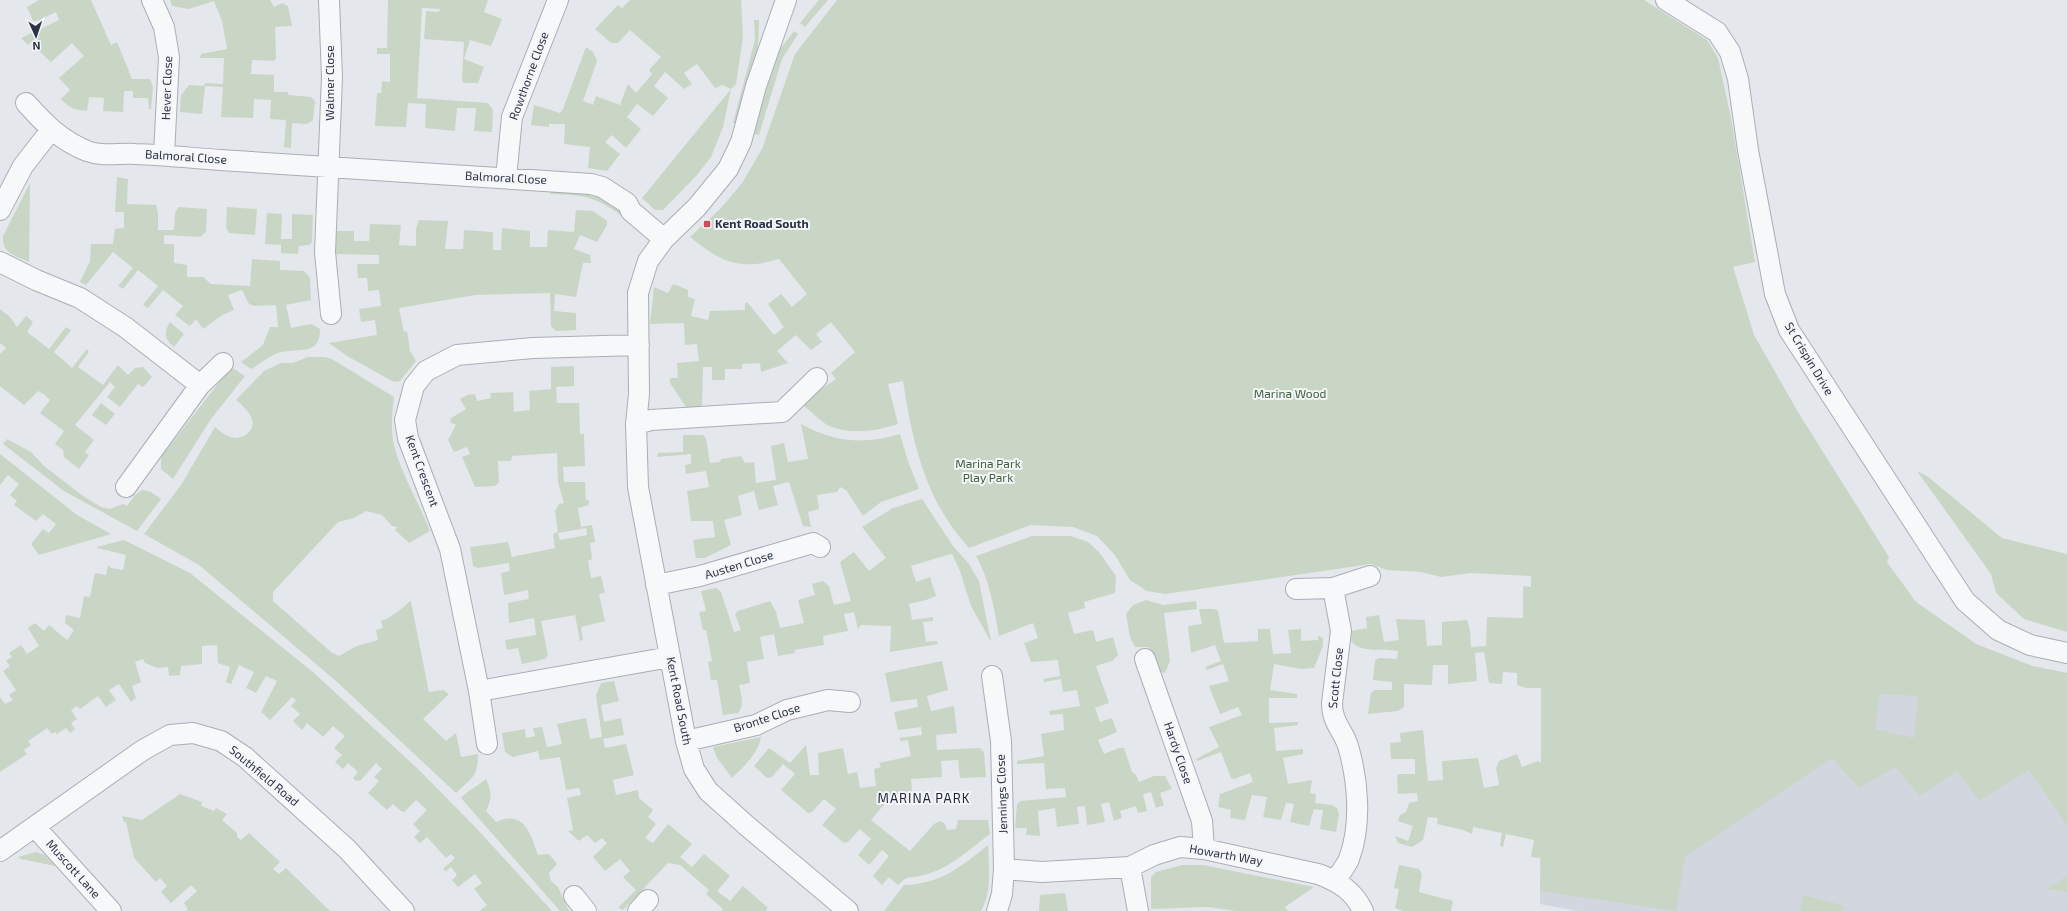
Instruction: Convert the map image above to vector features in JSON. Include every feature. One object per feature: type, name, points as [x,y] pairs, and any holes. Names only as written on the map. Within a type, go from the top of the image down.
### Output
[{"type":"street","name":"Hever Close","points":[[152,0],[164,27],[169,57],[164,155]]},
{"type":"street","name":"Walmer Close","points":[[328,167],[332,77],[329,0]]},
{"type":"street","name":"Rowthorne Close","points":[[506,178],[512,117],[558,0]]},
{"type":"street","name":"Kent Road South","points":[[786,0],[756,86],[741,142],[728,169],[697,207],[664,239],[648,262],[638,293],[639,394],[636,424],[638,487],[686,741],[694,769],[708,791],[848,911]]},
{"type":"street","name":"St Crispin Drive","points":[[1666,0],[1717,32],[1730,52],[1738,78],[1748,150],[1776,294],[1789,330],[1964,601],[1998,630],[2030,645],[2067,654]]},
{"type":"street","name":"Balmoral Close","points":[[26,103],[50,130],[88,151],[114,155],[124,153],[164,155],[328,167],[579,182],[602,187],[628,203],[631,211],[664,239]]},
{"type":"street","points":[[0,210],[23,166],[50,130]]},
{"type":"street","points":[[328,167],[324,252],[331,314]]},
{"type":"street","points":[[0,262],[36,280],[80,298],[125,327],[200,385]]},
{"type":"street","name":"Kent Crescent","points":[[487,744],[479,691],[450,548],[408,438],[405,420],[414,386],[426,371],[457,355],[533,348],[639,345]]},
{"type":"street","points":[[126,487],[200,385],[223,363]]},
{"type":"street","points":[[636,424],[651,420],[782,412],[817,378]]},
{"type":"street","name":"Austen Close","points":[[656,585],[700,576],[813,543],[820,547]]},
{"type":"street","points":[[1296,589],[1333,588],[1370,576]]},
{"type":"street","name":"Scott Close","points":[[1333,588],[1341,631],[1332,714],[1347,745],[1355,783],[1357,815],[1348,859],[1336,880]]},
{"type":"street","points":[[479,691],[670,657]]},
{"type":"street","name":"Hardy Close","points":[[1145,659],[1202,821],[1204,849]]},
{"type":"street","name":"Jennings Close","points":[[992,676],[1001,741],[1004,870],[1002,894],[997,911]]},
{"type":"street","name":"Bronte Close","points":[[686,741],[756,725],[787,710],[828,700],[850,702]]},
{"type":"street","name":"Southfield Road","points":[[0,852],[143,750],[170,736],[193,733],[221,741],[245,757],[346,849],[404,911]]},
{"type":"street","name":"Muscott Lane","points":[[35,827],[111,911]]},
{"type":"street","name":"Howarth Way","points":[[1004,870],[1042,872],[1130,867],[1154,855],[1180,847],[1204,849],[1318,874],[1336,880],[1358,900],[1363,911]]},
{"type":"street","points":[[1130,867],[1138,911]]},
{"type":"shaded area","points":[[1542,591],[1916,602],[1976,644],[2032,666],[2067,673],[2067,911],[1577,911],[1540,904]]},
{"type":"green space","points":[[39,0],[91,0],[111,45],[117,42],[132,79],[150,79],[153,87],[151,109],[149,109],[148,98],[133,98],[133,91],[124,91],[123,112],[103,111],[104,98],[89,97],[87,111],[72,108],[67,105],[61,99],[70,90],[59,78],[84,56],[72,43],[51,62],[37,49],[41,44],[35,39],[28,45],[21,38],[59,20],[56,12],[37,21],[33,21],[27,7]]},
{"type":"green space","points":[[170,0],[270,0],[274,7],[282,3],[288,6],[292,26],[275,27],[276,59],[273,61],[252,60],[251,74],[274,75],[274,92],[288,92],[288,95],[311,97],[315,101],[313,120],[307,124],[292,123],[291,148],[284,147],[286,120],[270,119],[271,100],[254,99],[253,118],[221,117],[223,87],[205,86],[202,114],[180,112],[181,95],[189,85],[204,86],[205,83],[223,84],[224,58],[200,58],[201,54],[227,49],[222,21],[214,1],[189,9],[172,6]]},
{"type":"green space","points":[[388,0],[488,0],[484,12],[502,19],[491,46],[470,40],[464,59],[484,67],[478,83],[463,83],[464,42],[424,39],[426,11],[438,12],[441,9],[422,8],[417,98],[488,103],[493,110],[492,132],[474,131],[476,108],[457,108],[455,131],[425,128],[426,104],[408,103],[406,127],[375,126],[377,93],[381,93],[382,81],[390,82],[390,54],[377,54],[377,48],[387,48]]},
{"type":"green space","points":[[630,0],[741,0],[743,37],[736,84],[731,89],[723,85],[715,88],[697,64],[684,73],[692,84],[684,89],[665,72],[654,86],[668,98],[653,116],[637,104],[627,117],[641,129],[626,148],[612,135],[605,142],[620,154],[607,171],[588,168],[590,147],[564,144],[565,124],[549,124],[549,127],[531,125],[534,105],[560,113],[563,109],[586,47],[593,52],[597,61],[583,101],[593,105],[596,96],[620,105],[628,84],[636,93],[652,74],[649,70],[661,57],[630,30],[618,43],[611,43],[595,29],[618,5],[622,8]]},
{"type":"green space","points":[[819,0],[828,0],[805,27],[800,23]]},
{"type":"green space","points":[[837,0],[1644,0],[1707,40],[1718,58],[1731,118],[1755,262],[1733,267],[1754,335],[1798,412],[1889,557],[1887,562],[1916,602],[1976,644],[2032,666],[2067,673],[2067,825],[2029,770],[1979,801],[1957,771],[1920,796],[1895,767],[1859,788],[1832,758],[1685,857],[1676,911],[1540,891],[1541,858],[1531,857],[1534,840],[1506,834],[1503,847],[1500,846],[1502,833],[1473,827],[1472,834],[1463,830],[1437,824],[1438,818],[1428,817],[1423,840],[1412,847],[1398,843],[1395,836],[1408,841],[1413,826],[1398,821],[1400,815],[1406,812],[1409,803],[1418,801],[1417,793],[1398,794],[1397,777],[1398,774],[1415,774],[1415,759],[1391,759],[1390,743],[1401,742],[1400,733],[1423,730],[1428,781],[1443,780],[1443,761],[1478,758],[1484,788],[1499,785],[1496,768],[1499,761],[1517,754],[1522,767],[1538,761],[1541,763],[1541,688],[1526,688],[1517,685],[1517,673],[1503,672],[1502,684],[1489,683],[1484,652],[1475,653],[1477,681],[1448,684],[1448,665],[1433,665],[1432,685],[1404,684],[1404,707],[1398,711],[1368,714],[1371,693],[1375,690],[1392,690],[1392,682],[1373,680],[1375,660],[1380,658],[1397,659],[1398,651],[1360,648],[1351,641],[1352,631],[1367,628],[1366,617],[1379,615],[1384,642],[1399,640],[1396,619],[1425,620],[1427,646],[1442,645],[1442,622],[1467,620],[1470,630],[1471,647],[1486,646],[1487,617],[1523,618],[1523,586],[1531,587],[1531,576],[1471,573],[1441,577],[1421,572],[1387,570],[1371,564],[1165,594],[1147,591],[1130,580],[1115,555],[1097,536],[1073,527],[1031,525],[969,548],[954,530],[931,491],[923,470],[911,427],[903,381],[888,384],[898,424],[864,431],[837,429],[826,424],[804,406],[807,399],[836,379],[831,373],[855,352],[831,322],[816,334],[822,342],[811,350],[796,335],[777,351],[788,363],[761,372],[760,363],[742,364],[742,369],[725,369],[725,380],[712,380],[712,367],[703,367],[702,408],[686,407],[670,383],[670,378],[678,378],[677,363],[699,361],[697,344],[685,345],[684,323],[650,324],[654,287],[668,293],[673,284],[688,290],[688,297],[695,299],[691,316],[708,320],[710,311],[745,310],[745,303],[748,303],[774,335],[784,327],[768,304],[781,294],[792,307],[807,294],[779,259],[765,263],[753,264],[731,262],[711,253],[690,237],[722,207],[742,183],[762,149],[795,54]],"holes":[[[1880,694],[1918,696],[1914,738],[1875,729]]]},
{"type":"green space","points":[[754,20],[759,20],[758,49],[735,123],[733,123],[755,40]]},
{"type":"green space","points":[[794,31],[798,34],[782,59],[759,135],[753,134],[778,52]]},
{"type":"green space","points":[[731,89],[723,127],[711,157],[697,175],[663,210],[655,210],[642,198]]},
{"type":"green space","points":[[117,177],[128,179],[127,204],[156,205],[158,213],[158,230],[174,230],[175,214],[178,207],[207,209],[206,232],[200,237],[164,235],[164,244],[174,244],[174,263],[187,265],[187,277],[203,277],[211,284],[250,286],[252,259],[280,261],[280,270],[304,271],[310,278],[311,300],[286,305],[291,328],[311,324],[320,329],[317,343],[308,349],[277,353],[251,369],[241,362],[263,345],[270,327],[278,327],[276,305],[254,306],[249,304],[242,290],[228,295],[234,310],[222,315],[203,329],[196,319],[190,326],[175,315],[183,306],[163,290],[148,308],[143,305],[158,286],[138,270],[123,289],[118,286],[133,268],[113,252],[86,285],[80,282],[90,261],[91,244],[113,244],[115,229],[124,228],[124,212],[115,212]]},
{"type":"green space","points":[[30,183],[29,262],[15,256],[7,250],[4,246],[3,236]]},
{"type":"green space","points":[[552,189],[594,194],[630,216],[627,220],[608,206],[591,199],[573,195],[550,194]]},
{"type":"green space","points":[[227,207],[257,209],[255,235],[229,233],[226,228]]},
{"type":"green space","points":[[576,210],[593,211],[607,221],[607,225],[597,242],[580,235],[574,249],[590,255],[591,263],[583,263],[576,297],[555,294],[554,311],[576,313],[576,330],[556,331],[551,326],[550,293],[475,295],[399,308],[404,332],[407,331],[410,351],[416,361],[400,381],[394,382],[347,356],[329,343],[377,335],[375,320],[361,322],[359,309],[381,306],[379,290],[368,291],[367,278],[358,278],[357,264],[379,264],[379,255],[335,254],[332,231],[354,231],[354,241],[369,241],[370,224],[401,225],[399,245],[416,246],[416,229],[419,220],[448,221],[445,249],[463,249],[464,230],[493,232],[493,250],[501,250],[502,228],[530,231],[530,247],[547,247],[548,230],[574,232]]},
{"type":"green space","points":[[267,213],[282,214],[281,239],[292,239],[292,214],[313,215],[312,242],[309,245],[299,246],[298,254],[281,253],[281,245],[265,244]]},
{"type":"green space","points":[[0,309],[11,318],[17,327],[26,316],[33,322],[27,332],[49,349],[66,327],[71,330],[54,352],[72,368],[87,349],[89,352],[78,367],[103,385],[118,365],[128,375],[135,368],[143,367],[152,377],[143,387],[138,384],[120,407],[107,397],[115,387],[110,382],[75,425],[94,440],[85,452],[89,455],[79,469],[64,457],[63,450],[55,444],[64,431],[40,413],[50,400],[38,391],[24,405],[0,386],[0,354],[6,348],[0,343]]},
{"type":"green space","points":[[170,322],[184,334],[174,347],[166,336],[166,329]]},
{"type":"green space","points":[[308,357],[325,357],[332,359],[394,397],[392,414],[393,441],[404,475],[430,531],[409,543],[395,530],[398,527],[392,526],[382,515],[366,511],[354,518],[338,522],[273,592],[273,601],[331,652],[339,656],[357,646],[378,640],[376,630],[383,628],[381,621],[392,615],[410,601],[411,602],[429,692],[443,690],[449,694],[423,719],[446,741],[456,733],[461,757],[478,754],[475,773],[456,793],[336,681],[199,565],[144,534],[181,485],[215,427],[232,438],[241,437],[249,432],[253,424],[251,416],[236,400],[264,371],[281,363],[293,363]]},
{"type":"green space","points":[[574,366],[574,386],[556,387],[557,403],[579,403],[580,434],[584,434],[585,466],[563,467],[564,482],[585,482],[586,500],[589,500],[589,505],[578,508],[581,527],[592,525],[595,542],[590,543],[592,559],[588,561],[591,578],[601,576],[605,593],[599,594],[605,621],[581,627],[583,640],[580,641],[575,615],[541,621],[548,655],[545,659],[522,664],[518,648],[507,650],[505,640],[536,635],[534,618],[509,623],[508,603],[529,599],[528,590],[504,595],[501,573],[510,571],[509,563],[478,568],[473,566],[470,547],[508,542],[512,557],[555,548],[553,534],[558,532],[555,511],[559,504],[564,503],[558,482],[557,453],[512,456],[511,461],[498,461],[499,482],[495,486],[475,487],[462,457],[470,454],[467,447],[454,452],[448,440],[456,425],[450,422],[451,418],[466,409],[460,399],[467,395],[475,394],[477,401],[491,398],[490,393],[513,392],[514,412],[530,410],[529,391],[551,389],[551,367]],"holes":[[[586,528],[587,535],[560,540],[558,533]]]},
{"type":"green space","points":[[231,367],[245,376],[211,419],[173,479],[161,469],[161,457]]},
{"type":"green space","points":[[101,403],[115,414],[106,425],[92,415]]},
{"type":"green space","points":[[801,424],[825,435],[849,440],[874,440],[900,434],[908,461],[919,489],[881,502],[863,516],[846,490],[840,487],[837,492],[817,495],[819,509],[808,512],[811,527],[803,526],[789,482],[773,486],[778,505],[759,510],[754,491],[738,496],[742,515],[724,520],[731,545],[705,558],[696,558],[693,540],[715,537],[713,521],[691,521],[687,491],[709,487],[706,471],[686,474],[685,465],[691,464],[691,454],[657,457],[658,453],[683,452],[683,435],[703,435],[706,438],[710,463],[720,462],[721,459],[741,456],[745,463],[754,462],[756,483],[776,480],[771,446],[784,443],[788,462],[808,459]]},
{"type":"green space","points":[[7,439],[31,452],[44,466],[83,496],[101,507],[110,509],[123,504],[127,506],[135,495],[142,490],[151,492],[161,499],[137,531],[64,491],[3,444]]},
{"type":"green space","points":[[0,454],[77,515],[111,534],[39,555],[31,544],[43,529],[49,533],[56,524],[43,514],[36,521],[14,505],[17,501],[10,495],[19,484],[8,475],[0,485]]},
{"type":"green space","points":[[1917,471],[1927,476],[2002,538],[2067,554],[2067,632],[2024,619],[1996,593],[1991,574]]},
{"type":"green space","points":[[922,499],[953,546],[969,564],[979,581],[991,642],[971,606],[960,571],[952,554],[947,555],[911,566],[916,582],[930,577],[936,596],[909,604],[912,620],[933,617],[933,621],[923,622],[926,642],[937,641],[938,644],[890,652],[891,626],[861,625],[858,629],[854,612],[844,614],[848,631],[823,636],[824,645],[794,650],[795,653],[778,656],[774,634],[760,637],[764,659],[747,662],[750,683],[739,685],[742,700],[740,710],[738,713],[723,715],[717,680],[711,680],[708,662],[712,661],[706,630],[703,630],[699,612],[706,611],[701,591],[716,588],[721,592],[734,632],[741,630],[735,614],[738,611],[770,601],[776,612],[780,628],[804,623],[798,600],[815,595],[812,584],[823,581],[829,586],[834,605],[851,601],[840,562],[854,552],[869,571],[886,558],[862,527],[893,508]]},
{"type":"green space","points":[[1032,536],[1071,536],[1088,542],[1099,552],[1116,576],[1115,593],[1084,602],[1085,608],[1068,613],[1074,634],[1093,630],[1096,642],[1113,637],[1118,655],[1112,661],[1096,666],[1109,703],[1095,708],[1100,722],[1112,718],[1117,732],[1098,740],[1104,754],[1119,748],[1124,748],[1132,772],[1136,775],[1139,782],[1154,776],[1165,776],[1172,789],[1160,793],[1164,805],[1156,808],[1151,792],[1143,794],[1147,811],[1138,813],[1136,806],[1120,811],[1122,818],[1114,821],[1109,802],[1101,804],[1105,822],[1087,825],[1085,806],[1077,807],[1079,824],[1057,827],[1055,808],[1038,811],[1040,836],[1026,835],[1027,828],[1015,828],[1017,804],[1020,801],[1066,797],[1065,788],[1046,789],[1044,763],[1017,764],[1017,761],[1044,756],[1041,734],[1064,730],[1063,714],[1050,715],[1049,711],[1080,706],[1077,690],[1063,692],[1061,679],[1044,682],[1043,679],[1060,676],[1058,660],[1031,662],[1024,643],[1038,638],[1033,623],[999,636],[988,585],[976,556]]},
{"type":"green space","points":[[124,540],[190,573],[314,673],[419,770],[478,830],[552,911],[479,911],[487,905],[474,889],[482,883],[475,874],[458,887],[452,880],[457,875],[451,867],[446,871],[443,869],[455,858],[451,854],[446,858],[427,837],[420,843],[414,837],[420,831],[413,824],[427,810],[416,800],[404,812],[393,804],[387,810],[368,793],[379,781],[374,777],[382,769],[376,763],[361,780],[356,781],[353,778],[358,772],[348,763],[343,769],[335,762],[342,755],[334,748],[345,736],[333,726],[323,737],[307,723],[302,730],[293,721],[300,714],[291,706],[296,700],[292,697],[270,720],[261,712],[277,681],[266,676],[256,693],[246,688],[254,672],[239,665],[231,684],[226,682],[230,667],[218,663],[217,645],[202,646],[202,664],[181,666],[180,675],[169,676],[168,667],[157,668],[145,663],[143,659],[135,662],[141,682],[132,686],[136,698],[131,702],[119,684],[109,690],[116,700],[106,707],[98,696],[80,709],[77,706],[71,710],[77,719],[71,723],[75,729],[70,733],[66,728],[57,734],[55,732],[52,734],[47,728],[28,741],[31,745],[24,750],[27,754],[0,772],[0,697],[5,704],[13,700],[9,695],[16,690],[3,671],[10,666],[6,661],[12,657],[9,653],[21,645],[27,654],[39,646],[28,628],[35,623],[44,631],[49,625],[67,640],[74,630],[65,623],[66,615],[80,618],[84,596],[90,597],[95,573],[106,575],[108,565],[111,568],[123,570],[126,555],[97,547]]},
{"type":"green space","points":[[1146,600],[1163,605],[1196,601],[1197,609],[1164,613],[1170,661],[1165,673],[1161,672],[1153,652],[1148,647],[1135,647],[1130,637],[1126,614],[1133,605]]},
{"type":"green space","points":[[1199,609],[1214,609],[1218,611],[1224,643],[1258,641],[1258,629],[1270,629],[1273,654],[1291,653],[1288,630],[1301,629],[1301,641],[1318,640],[1318,636],[1323,638],[1323,646],[1314,668],[1301,669],[1274,664],[1270,690],[1297,694],[1297,698],[1269,698],[1269,723],[1298,722],[1298,725],[1274,728],[1276,751],[1303,749],[1303,754],[1283,758],[1288,784],[1312,780],[1310,793],[1316,794],[1315,803],[1331,805],[1337,808],[1339,814],[1336,832],[1320,829],[1323,810],[1314,809],[1309,826],[1290,822],[1294,804],[1286,803],[1281,820],[1263,817],[1267,797],[1252,795],[1245,820],[1230,818],[1231,810],[1218,807],[1220,794],[1253,782],[1250,773],[1234,779],[1231,778],[1221,752],[1197,761],[1196,759],[1219,747],[1209,727],[1242,715],[1238,707],[1220,714],[1209,686],[1229,681],[1223,664],[1207,670],[1205,667],[1221,661],[1215,645],[1191,653],[1188,626],[1202,624]]},
{"type":"green space","points":[[942,661],[948,690],[927,696],[931,711],[954,706],[957,733],[936,735],[937,750],[980,748],[984,752],[986,777],[960,778],[958,760],[941,761],[942,777],[911,779],[913,801],[908,805],[893,794],[871,820],[910,851],[934,824],[940,821],[945,824],[947,830],[956,829],[958,820],[988,820],[990,834],[960,857],[941,869],[931,873],[906,878],[898,885],[889,877],[882,885],[873,876],[889,856],[882,850],[869,865],[858,855],[871,839],[860,829],[848,842],[844,843],[822,825],[836,809],[824,799],[812,812],[808,813],[781,790],[795,774],[783,764],[772,777],[767,778],[754,766],[769,748],[790,763],[806,745],[810,775],[819,775],[818,753],[843,748],[848,774],[857,772],[860,788],[876,786],[874,769],[881,767],[879,763],[911,756],[908,740],[901,741],[899,738],[922,735],[921,727],[898,730],[894,712],[918,707],[917,699],[891,702],[885,673]]},
{"type":"green space","points":[[614,681],[619,701],[601,705],[604,722],[621,718],[624,735],[603,739],[605,748],[626,744],[634,775],[613,780],[616,795],[638,790],[639,798],[653,810],[648,817],[656,824],[645,838],[653,843],[668,824],[692,844],[680,857],[692,867],[704,854],[730,876],[717,891],[730,901],[743,886],[768,908],[765,911],[721,911],[723,909],[706,894],[709,890],[680,865],[668,863],[623,910],[618,908],[636,890],[623,877],[630,871],[620,859],[605,871],[593,857],[607,843],[602,838],[595,843],[587,835],[579,841],[568,831],[573,830],[567,798],[581,795],[579,788],[566,790],[560,757],[540,760],[538,751],[513,757],[505,752],[502,733],[525,729],[526,738],[535,736],[533,728],[542,727],[547,747],[562,744],[557,724],[586,718],[590,739],[602,737],[596,695],[601,683]]},
{"type":"green space","points":[[761,737],[754,754],[732,778],[717,758],[713,747]]},
{"type":"green space","points":[[486,779],[490,795],[486,811],[496,822],[506,819],[520,821],[529,832],[538,855],[549,854],[557,864],[549,873],[551,881],[558,887],[569,911],[560,911],[461,798]]},
{"type":"green space","points":[[180,794],[202,802],[201,806],[214,811],[216,808],[227,814],[222,820],[237,833],[237,837],[241,840],[249,833],[280,862],[273,869],[279,874],[286,868],[330,911],[186,911],[188,909],[184,903],[197,891],[191,885],[171,903],[161,892],[167,886],[160,878],[156,882],[134,858],[126,822],[124,822],[122,816],[142,820]]},
{"type":"green space","points":[[988,845],[988,888],[987,896],[981,911],[884,911],[904,885],[917,884],[939,878],[959,867]]},
{"type":"green space","points":[[36,852],[45,855],[55,866],[21,859],[18,857]]},
{"type":"green space","points":[[1182,865],[1203,865],[1314,887],[1285,907],[1288,911],[1235,911],[1208,907],[1151,909],[1151,877],[1156,872]]},
{"type":"green space","points":[[1399,865],[1419,869],[1422,874],[1419,892],[1453,901],[1451,911],[1403,911],[1395,908],[1399,889],[1394,888]]},
{"type":"green space","points":[[2067,876],[2067,892],[2047,889]]},
{"type":"green space","points":[[1065,893],[1068,911],[1039,911],[1040,895]]},
{"type":"green space","points":[[1803,895],[1845,906],[1842,911],[1800,911]]},
{"type":"place","name":"Kent Road South","points":[[707,224]]},
{"type":"district","name":"MARINA PARK","points":[[924,798]]},
{"type":"park label","name":"Marina Wood","points":[[1290,394]]},
{"type":"park label","name":"Marina Park Play Park","points":[[988,471]]}]
